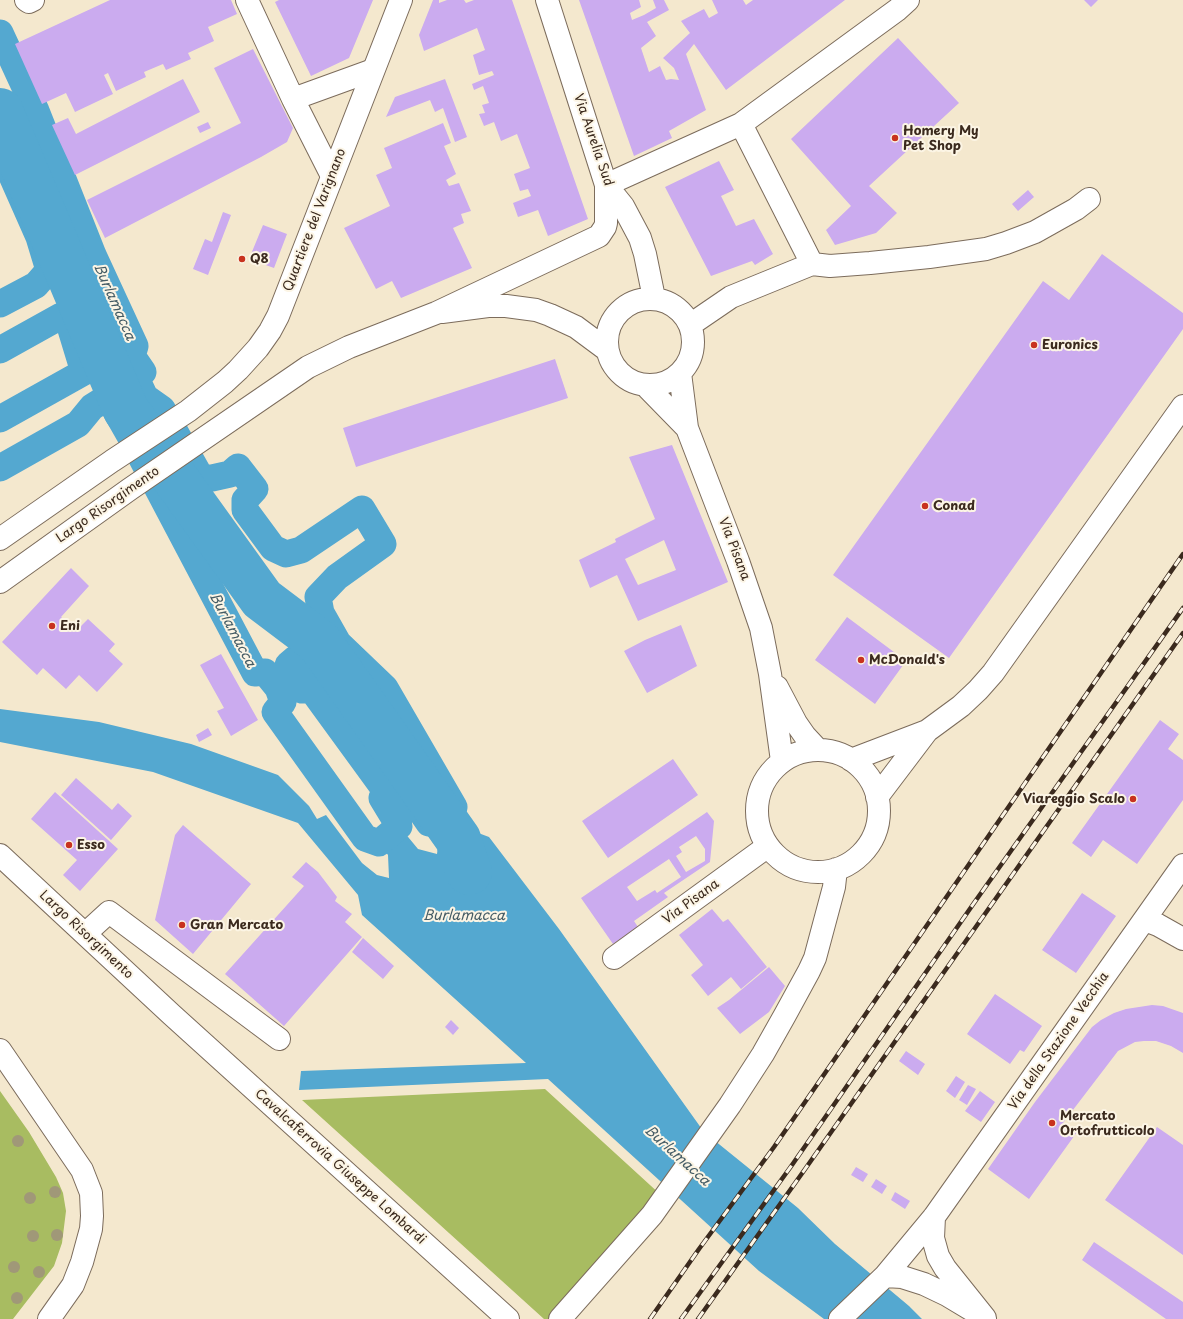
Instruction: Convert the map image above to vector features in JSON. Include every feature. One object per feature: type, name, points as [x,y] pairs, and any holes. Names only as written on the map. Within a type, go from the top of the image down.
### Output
[{"type":"street","points":[[26,0],[28,2],[33,0]]},
{"type":"street","points":[[248,0],[293,99],[332,176]]},
{"type":"street","name":"Quartiere del Varignano","points":[[0,539],[210,395],[238,370],[258,348],[278,316],[401,0]]},
{"type":"street","name":"Via Aurelia Sud","points":[[547,0],[606,185],[623,206],[640,238],[645,254],[654,298]]},
{"type":"street","points":[[436,313],[599,236],[602,233],[606,222],[606,185],[741,124],[898,10],[908,0]]},
{"type":"street","points":[[293,99],[373,70]]},
{"type":"street","points":[[741,124],[812,264]]},
{"type":"street","points":[[690,325],[731,297],[812,264],[830,266],[870,263],[986,249],[1035,232],[1076,209],[1089,199]]},
{"type":"street","points":[[654,298],[665,300],[684,314],[690,325],[693,337],[693,351],[688,363],[680,373],[670,381],[658,385],[645,385],[628,379],[618,372],[611,362],[607,350],[606,337],[610,325],[617,314],[626,305],[638,300],[654,298]]},
{"type":"street","points":[[436,313],[488,306],[506,306],[529,309],[550,315],[576,327],[607,350]]},
{"type":"street","name":"Largo Risorgimento","points":[[3,582],[130,489],[308,367],[349,347],[436,313]]},
{"type":"street","name":"Via Pisana","points":[[680,373],[686,428],[746,583],[761,628],[770,674],[782,761]]},
{"type":"street","name":"Via Pisana","points":[[645,385],[686,428]]},
{"type":"street","points":[[851,760],[927,731],[961,706],[978,690],[993,673],[1183,406]]},
{"type":"street","name":"Via Pisana","points":[[770,674],[796,724],[818,750]]},
{"type":"street","points":[[876,797],[927,731]]},
{"type":"street","points":[[818,750],[840,754],[851,760],[857,764],[868,778],[876,797],[878,820],[871,841],[856,858],[846,865],[821,872],[799,869],[778,857],[768,846],[760,832],[757,816],[758,801],[762,786],[771,772],[782,761],[800,753],[818,750]]},
{"type":"street","name":"Via Pisana","points":[[614,958],[768,846]]},
{"type":"street","name":"Largo Risorgimento","points":[[0,855],[172,1015]]},
{"type":"street","name":"Via della Stazione Vecchia","points":[[840,1319],[885,1276],[934,1217],[1183,865]]},
{"type":"street","points":[[560,1319],[652,1215],[730,1104],[766,1048],[809,971],[819,946],[832,894],[836,869]]},
{"type":"street","points":[[85,934],[109,912],[279,1040]]},
{"type":"street","points":[[1144,920],[1183,939]]},
{"type":"street","name":"Cavalcaferrovia Giuseppe Lombardi","points":[[172,1015],[508,1319]]},
{"type":"street","points":[[0,1050],[82,1170],[91,1193],[91,1229],[82,1262],[73,1285],[49,1319]]},
{"type":"street","points":[[934,1217],[933,1238],[938,1256],[945,1268],[986,1319]]},
{"type":"street","points":[[885,1276],[906,1278],[924,1284],[957,1300],[986,1319]]},
{"type":"green space","points":[[545,1089],[662,1196],[548,1319],[544,1319],[302,1100]]},
{"type":"green space","points":[[0,1091],[29,1132],[56,1177],[63,1193],[66,1211],[62,1243],[54,1266],[13,1319],[0,1319]]},
{"type":"water","name":"Burlamacca","points":[[0,709],[99,722],[191,744],[278,775],[309,806],[317,819],[326,815],[362,863],[377,875],[389,878],[388,855],[379,843],[399,826],[418,849],[437,854],[439,838],[429,823],[454,807],[473,831],[489,837],[559,929],[704,1132],[798,1208],[835,1244],[909,1306],[922,1319],[824,1319],[759,1271],[548,1079],[299,1090],[301,1071],[526,1063],[362,915],[358,895],[298,823],[153,772],[0,742]]},
{"type":"building","points":[[110,0],[231,0],[237,14],[208,27],[214,41],[188,53],[191,59],[166,70],[163,64],[144,72],[146,77],[116,91],[108,73],[104,75],[113,94],[75,112],[66,93],[42,104],[15,44]]},
{"type":"building","points":[[279,0],[373,0],[349,58],[311,76],[275,2]]},
{"type":"building","points":[[433,0],[439,0],[439,3],[447,0],[464,0],[466,3],[474,0],[512,0],[588,219],[548,236],[538,210],[518,217],[513,203],[531,196],[528,189],[520,191],[514,174],[530,168],[517,134],[501,141],[494,122],[484,126],[479,114],[485,113],[482,105],[489,103],[483,86],[474,90],[472,84],[494,75],[492,71],[479,75],[473,55],[485,50],[477,28],[424,51],[419,35]]},
{"type":"building","points":[[579,0],[639,0],[641,7],[630,13],[632,20],[656,8],[653,0],[664,0],[669,10],[647,22],[656,36],[641,48],[649,72],[660,66],[666,80],[679,80],[674,68],[663,58],[690,33],[681,21],[704,9],[709,18],[718,13],[712,0],[743,0],[746,5],[753,0],[845,0],[726,90],[694,44],[686,54],[706,110],[669,131],[672,138],[634,156]]},
{"type":"building","points":[[1084,0],[1098,0],[1091,7]]},
{"type":"building","points":[[898,38],[959,103],[869,186],[897,213],[876,233],[835,245],[826,230],[851,206],[791,139]]},
{"type":"building","points":[[253,49],[293,128],[287,142],[105,238],[87,200],[241,123],[214,68]]},
{"type":"building","points":[[183,79],[200,112],[75,175],[52,125],[68,118],[76,134]]},
{"type":"building","points":[[445,79],[467,137],[455,142],[443,108],[435,112],[430,100],[386,117],[395,97]]},
{"type":"building","points":[[208,122],[211,128],[200,133],[197,127]]},
{"type":"building","points":[[443,123],[451,143],[444,146],[456,174],[446,180],[449,186],[459,183],[471,211],[461,214],[464,223],[453,228],[472,268],[401,298],[392,281],[376,289],[344,228],[390,206],[376,175],[392,168],[384,148]]},
{"type":"building","points":[[719,161],[734,190],[721,196],[736,226],[754,219],[773,254],[755,265],[752,261],[711,276],[665,187]]},
{"type":"building","points":[[1028,190],[1034,197],[1018,211],[1012,204]]},
{"type":"building","points":[[223,212],[231,215],[208,275],[193,269],[205,239],[212,242]]},
{"type":"building","points":[[263,225],[287,234],[274,268],[249,259]]},
{"type":"building","points":[[1102,254],[1183,313],[1183,329],[949,658],[833,575],[1043,281],[1069,300]]},
{"type":"building","points":[[555,359],[568,398],[356,467],[343,428]]},
{"type":"building","points":[[672,445],[728,582],[638,621],[617,575],[590,588],[579,560],[616,542],[615,539],[655,519],[629,457]],"holes":[[[664,540],[676,570],[638,585],[625,559]]]},
{"type":"building","points":[[71,568],[89,586],[61,617],[76,631],[88,619],[115,644],[109,651],[123,664],[97,692],[79,675],[66,689],[43,668],[37,675],[2,642]]},
{"type":"building","name":"McDonald's","points":[[847,617],[906,661],[875,704],[815,660]]},
{"type":"building","points":[[681,625],[697,666],[647,693],[624,651],[645,640]]},
{"type":"building","points":[[221,654],[258,720],[231,736],[217,711],[224,708],[200,665]]},
{"type":"building","name":"Viareggio Scalo","points":[[1160,720],[1179,734],[1168,749],[1183,760],[1183,800],[1137,864],[1103,840],[1091,857],[1072,843]]},
{"type":"building","points":[[208,728],[212,735],[199,742],[196,735]]},
{"type":"building","points":[[673,759],[698,795],[608,858],[582,821]]},
{"type":"building","points":[[76,778],[112,810],[118,803],[132,816],[111,840],[61,795]]},
{"type":"building","points":[[55,792],[118,849],[80,891],[63,875],[77,860],[31,819]]},
{"type":"building","points":[[707,812],[714,821],[710,862],[664,893],[668,897],[634,921],[638,927],[613,944],[581,898]],"holes":[[[696,836],[705,849],[705,861],[686,872],[676,856],[682,852],[679,847]],[[669,859],[681,877],[657,893],[655,890],[637,901],[627,887]]]},
{"type":"building","points":[[183,825],[251,884],[193,954],[155,920],[175,835]]},
{"type":"building","points":[[306,862],[318,872],[337,897],[335,901],[352,914],[345,922],[362,937],[284,1026],[225,974],[304,886],[292,877]]},
{"type":"building","points":[[1082,893],[1116,916],[1076,973],[1042,950]]},
{"type":"building","points":[[712,909],[723,922],[728,919],[767,967],[741,989],[731,977],[708,996],[691,975],[703,965],[679,935]]},
{"type":"building","points":[[363,938],[394,966],[383,979],[352,952]]},
{"type":"building","points":[[769,967],[785,986],[769,1012],[740,1034],[717,1008]]},
{"type":"building","points":[[995,994],[1042,1026],[1024,1052],[1020,1050],[1010,1064],[967,1034]]},
{"type":"building","name":"Mercato Ortofrutticolo","points":[[1152,1005],[1163,1006],[1183,1013],[1183,1053],[1171,1046],[1156,1041],[1135,1042],[1118,1051],[1063,1123],[1077,1132],[1029,1199],[988,1169],[1035,1102],[1092,1027],[1114,1013],[1126,1009]]},
{"type":"building","points":[[451,1020],[459,1028],[453,1035],[445,1027]]},
{"type":"building","points":[[906,1051],[925,1064],[918,1075],[899,1061]]},
{"type":"building","points":[[956,1076],[965,1082],[955,1098],[946,1091]]},
{"type":"building","points":[[968,1085],[976,1089],[967,1105],[959,1100]]},
{"type":"building","points":[[980,1091],[995,1102],[981,1122],[965,1111]]},
{"type":"building","points":[[1157,1127],[1183,1145],[1183,1255],[1105,1200]]},
{"type":"building","points":[[856,1167],[868,1174],[863,1182],[851,1175]]},
{"type":"building","points":[[876,1179],[887,1186],[882,1194],[871,1187]]},
{"type":"building","points":[[895,1192],[910,1201],[905,1209],[891,1200]]},
{"type":"building","points":[[1094,1242],[1183,1302],[1183,1319],[1166,1319],[1082,1260]]},
{"type":"waterway","name":"Burlamacca","points":[[0,33],[36,111],[93,255],[135,346],[132,356],[143,372],[136,378],[145,397],[162,409],[201,478],[212,478],[230,474],[238,467],[255,489],[245,500],[245,510],[273,548],[286,554],[301,550],[362,509],[383,544],[337,577],[318,597],[321,613],[338,643],[385,688],[454,807],[429,823],[327,675],[315,663],[305,657],[295,659],[288,665],[302,690],[310,687],[388,794],[382,798],[399,826],[379,843],[365,838],[275,712],[283,702],[278,688],[265,672],[255,673],[108,397],[92,407],[78,424],[0,468]]},
{"type":"waterway","name":"Burlamacca","points":[[0,111],[126,410],[262,599],[319,642],[458,839],[469,872]]},
{"type":"waterway","name":"Burlamacca","points":[[0,149],[39,237],[49,270],[36,285],[0,304]]},
{"type":"waterway","name":"Burlamacca","points":[[0,350],[61,316],[70,326],[84,372],[0,419]]},
{"type":"railway","points":[[650,1319],[774,1147],[1183,554]]},
{"type":"railway","points":[[681,1319],[792,1165],[974,903],[1183,608]]},
{"type":"railway","points":[[698,1319],[1183,633]]},
{"type":"place","name":"Homery My Pet Shop","points":[[895,138]]},
{"type":"place","name":"Q8","points":[[242,259]]},
{"type":"place","name":"Euronics","points":[[1034,345]]},
{"type":"place","name":"Conad","points":[[925,506]]},
{"type":"place","name":"Eni","points":[[52,626]]},
{"type":"place","name":"McDonald's","points":[[861,660]]},
{"type":"place","name":"Viareggio Scalo","points":[[1133,799]]},
{"type":"place","name":"Esso","points":[[69,845]]},
{"type":"place","name":"Gran Mercato","points":[[182,925]]},
{"type":"place","name":"Mercato Ortofrutticolo","points":[[1052,1123]]}]
